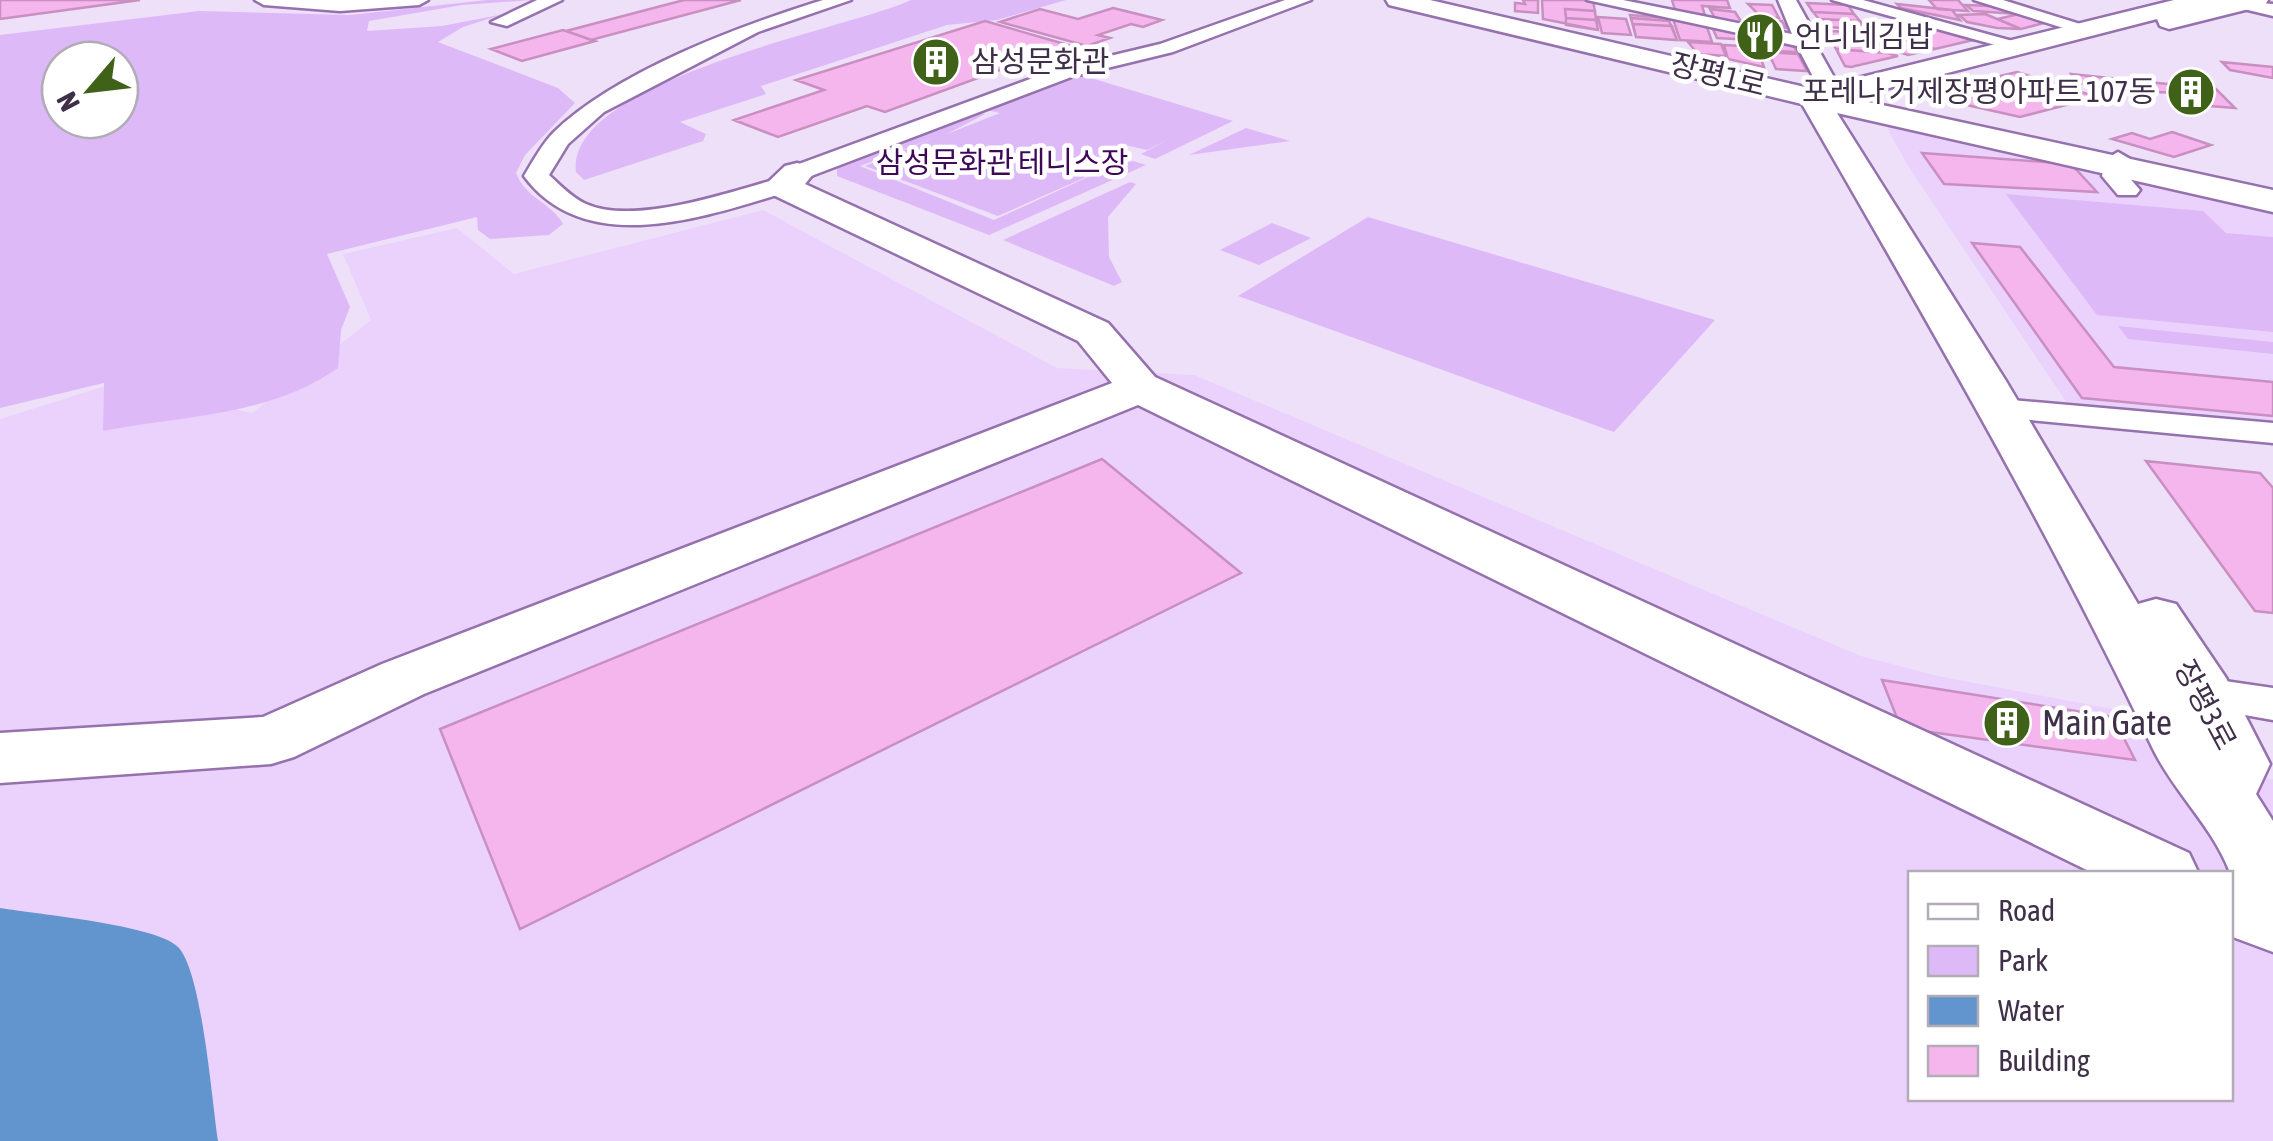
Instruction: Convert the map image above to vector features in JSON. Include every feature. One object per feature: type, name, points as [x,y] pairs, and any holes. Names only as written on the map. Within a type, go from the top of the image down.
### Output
[{"type":"street","points":[[264,0],[340,6],[419,0]]},
{"type":"street","points":[[500,22],[553,0]]},
{"type":"street","points":[[842,0],[751,28],[596,107],[559,140],[536,176],[580,212],[609,216],[720,204],[789,180],[808,165],[1067,72],[1166,48],[1302,0]]},
{"type":"street","name":"장평1로","points":[[1398,0],[1940,120],[2120,172]]},
{"type":"street","name":"장평1로","points":[[1429,0],[2120,172],[2273,197]]},
{"type":"street","points":[[1596,0],[1810,43]]},
{"type":"street","points":[[1788,0],[1833,99]]},
{"type":"street","points":[[1841,0],[2017,45]]},
{"type":"street","points":[[1982,0],[2086,28]]},
{"type":"street","points":[[1833,99],[2086,28],[2246,3]]},
{"type":"street","points":[[1833,99],[1902,88],[2246,3]]},
{"type":"street","points":[[1902,88],[1893,96],[1895,100],[1940,120]]},
{"type":"street","name":"장평3로","points":[[1833,99],[2014,410],[2186,752],[2222,795],[2237,764],[2204,694],[2014,410]]},
{"type":"street","points":[[789,180],[1093,332],[1139,387],[2158,871]]},
{"type":"street","points":[[0,758],[271,740],[388,685],[1082,414],[1139,387]]},
{"type":"street","points":[[2014,410],[2273,433]]},
{"type":"street","points":[[2204,694],[2273,704]]},
{"type":"street","points":[[2222,795],[2273,883]]},
{"type":"street","points":[[2233,906],[2273,920]]},
{"type":"shaded area","points":[[1894,125],[2273,207],[2273,431],[2069,406],[1908,166],[1887,128]]},
{"type":"shaded area","points":[[763,210],[1057,368],[1194,375],[1861,656],[1938,676],[2133,713],[2187,768],[2273,779],[2273,1141],[0,1141],[0,419],[118,382],[252,413],[371,320],[343,254],[457,228],[514,274]]},
{"type":"green space","points":[[487,0],[532,0],[462,5],[369,21],[367,31],[442,26],[504,14],[463,27],[438,42],[558,88],[575,103],[525,155],[516,173],[526,189],[563,224],[549,235],[490,239],[478,230],[477,217],[327,254],[350,307],[341,330],[338,368],[283,396],[225,412],[103,431],[104,383],[0,408],[0,35],[199,11],[350,15]]},
{"type":"green space","points":[[911,0],[1066,0],[997,20],[947,25],[761,86],[766,94],[680,122],[706,134],[703,141],[584,180],[576,172],[585,139],[615,110],[661,85],[716,62]]},
{"type":"green space","name":"삼성문화관 테니스장","points":[[1078,74],[1233,121],[1155,159],[1141,154],[1169,139],[1147,150],[1125,145],[1067,170],[1086,177],[998,216],[865,166],[936,137],[860,166],[994,220],[1114,165],[1133,161],[1146,165],[989,235],[837,176],[837,163],[971,112],[985,114],[947,134],[1000,113],[982,109]]},
{"type":"green space","points":[[1246,128],[1290,141],[1189,155]]},
{"type":"green space","points":[[1130,182],[1136,184],[1108,217],[1109,257],[1122,282],[1114,286],[1003,240]]},
{"type":"green space","points":[[2006,194],[2203,211],[2226,233],[2273,237],[2273,332],[2097,315]]},
{"type":"green space","points":[[1368,217],[1715,320],[1614,432],[1238,296]]},
{"type":"green space","points":[[1272,223],[1311,238],[1259,265],[1220,250]]},
{"type":"green space","points":[[2118,326],[2273,342],[2273,354],[2128,339]]},
{"type":"water","points":[[0,908],[146,932],[178,947],[194,982],[200,1009],[218,1141],[0,1141]]},
{"type":"building","points":[[0,0],[140,0],[0,19]]},
{"type":"building","points":[[684,0],[741,0],[591,40],[566,31]]},
{"type":"building","points":[[1523,0],[1538,0],[1538,13],[1515,11],[1515,3],[1525,4]]},
{"type":"building","points":[[1542,0],[1593,0],[1598,30],[1543,19]]},
{"type":"building","points":[[1672,0],[1727,0],[1730,8],[1702,6],[1705,15],[1676,13]]},
{"type":"building","points":[[1929,0],[1958,0],[1968,11],[1937,9]]},
{"type":"building","points":[[1807,3],[1848,5],[1854,14],[1813,12]]},
{"type":"building","points":[[1748,4],[1772,5],[1779,18],[1761,17]]},
{"type":"building","points":[[1897,4],[1952,10],[1960,20],[1901,8]]},
{"type":"building","points":[[1966,5],[1991,6],[2019,14],[1973,11]]},
{"type":"building","points":[[1113,8],[1162,20],[1143,27],[1131,24],[1098,35],[1110,38],[1087,46],[1000,22],[1040,9],[1078,19]]},
{"type":"building","points":[[1565,9],[1595,11],[1596,20],[1566,18]]},
{"type":"building","points":[[1710,9],[1735,12],[1742,23],[1717,22]]},
{"type":"building","points":[[1813,12],[1854,14],[1860,21],[1819,19]]},
{"type":"building","points":[[1985,14],[2021,29],[1967,22],[1959,15]]},
{"type":"building","points":[[2019,14],[2048,22],[2021,29],[1997,19]]},
{"type":"building","points":[[1630,15],[1668,18],[1677,40],[1636,37]]},
{"type":"building","points":[[1598,17],[1626,19],[1631,35],[1602,33]]},
{"type":"building","points":[[1566,18],[1596,20],[1598,30],[1566,25]]},
{"type":"building","points":[[1631,18],[1669,21],[1677,40],[1636,37]]},
{"type":"building","points":[[1673,19],[1707,27],[1712,42],[1680,40]]},
{"type":"building","points":[[1748,19],[1782,21],[1786,28],[1752,26]]},
{"type":"building","points":[[1819,19],[1860,21],[1866,29],[1825,27]]},
{"type":"building","name":"삼성문화관","points":[[985,21],[1068,45],[885,112],[867,106],[778,137],[734,120],[824,90],[796,80]]},
{"type":"building","points":[[1633,24],[1672,26],[1677,40],[1636,37]]},
{"type":"building","points":[[1925,26],[1973,40],[1935,49],[1910,41],[1919,39],[1911,37],[1928,33],[1914,29]]},
{"type":"building","points":[[1712,27],[1748,34],[1751,40],[1717,38]]},
{"type":"building","points":[[563,30],[595,41],[522,61],[491,49]]},
{"type":"building","points":[[1826,31],[1864,32],[1872,43],[1832,41]]},
{"type":"building","points":[[1902,39],[1935,49],[1908,55],[1885,48],[1883,43]]},
{"type":"building","points":[[1761,40],[1793,45],[1797,52],[1767,51]]},
{"type":"building","points":[[1832,41],[1884,45],[1887,53],[1836,49]]},
{"type":"building","points":[[1688,42],[1721,44],[1726,56],[1698,54]]},
{"type":"building","points":[[1724,45],[1757,47],[1764,67],[1728,59]]},
{"type":"building","points":[[1836,49],[1898,56],[1851,67],[1845,66]]},
{"type":"building","points":[[1768,52],[1798,54],[1807,71],[1776,69]]},
{"type":"building","points":[[2222,62],[2273,67],[2273,78],[2230,70]]},
{"type":"building","points":[[2017,72],[2097,97],[2020,117],[1949,101],[1939,90]]},
{"type":"building","name":"포레나 거제장평아파트 107동","points":[[2071,74],[2216,89],[2235,108],[2196,105],[2177,93],[2115,90],[2112,86],[2076,83]]},
{"type":"building","points":[[2172,132],[2211,145],[2174,157],[2112,139],[2132,133],[2150,139]]},
{"type":"building","points":[[1922,153],[2071,164],[2097,192],[1944,184]]},
{"type":"building","points":[[1972,243],[2020,247],[2114,367],[2273,382],[2273,416],[2082,398]]},
{"type":"building","points":[[1102,459],[1241,573],[520,929],[440,729]]},
{"type":"building","points":[[2146,461],[2260,473],[2273,488],[2273,613],[2255,611]]},
{"type":"building","name":"Main Gate","points":[[1882,680],[2113,717],[2135,760],[1901,728]]},
{"type":"place","name":"언니네김밥","points":[[1760,37]]},
{"type":"place","name":"삼성문화관","points":[[936,62]]},
{"type":"place","name":"포레나 거제장평아파트 107동","points":[[2191,92]]},
{"type":"place","name":"Main Gate","points":[[2007,723]]}]
